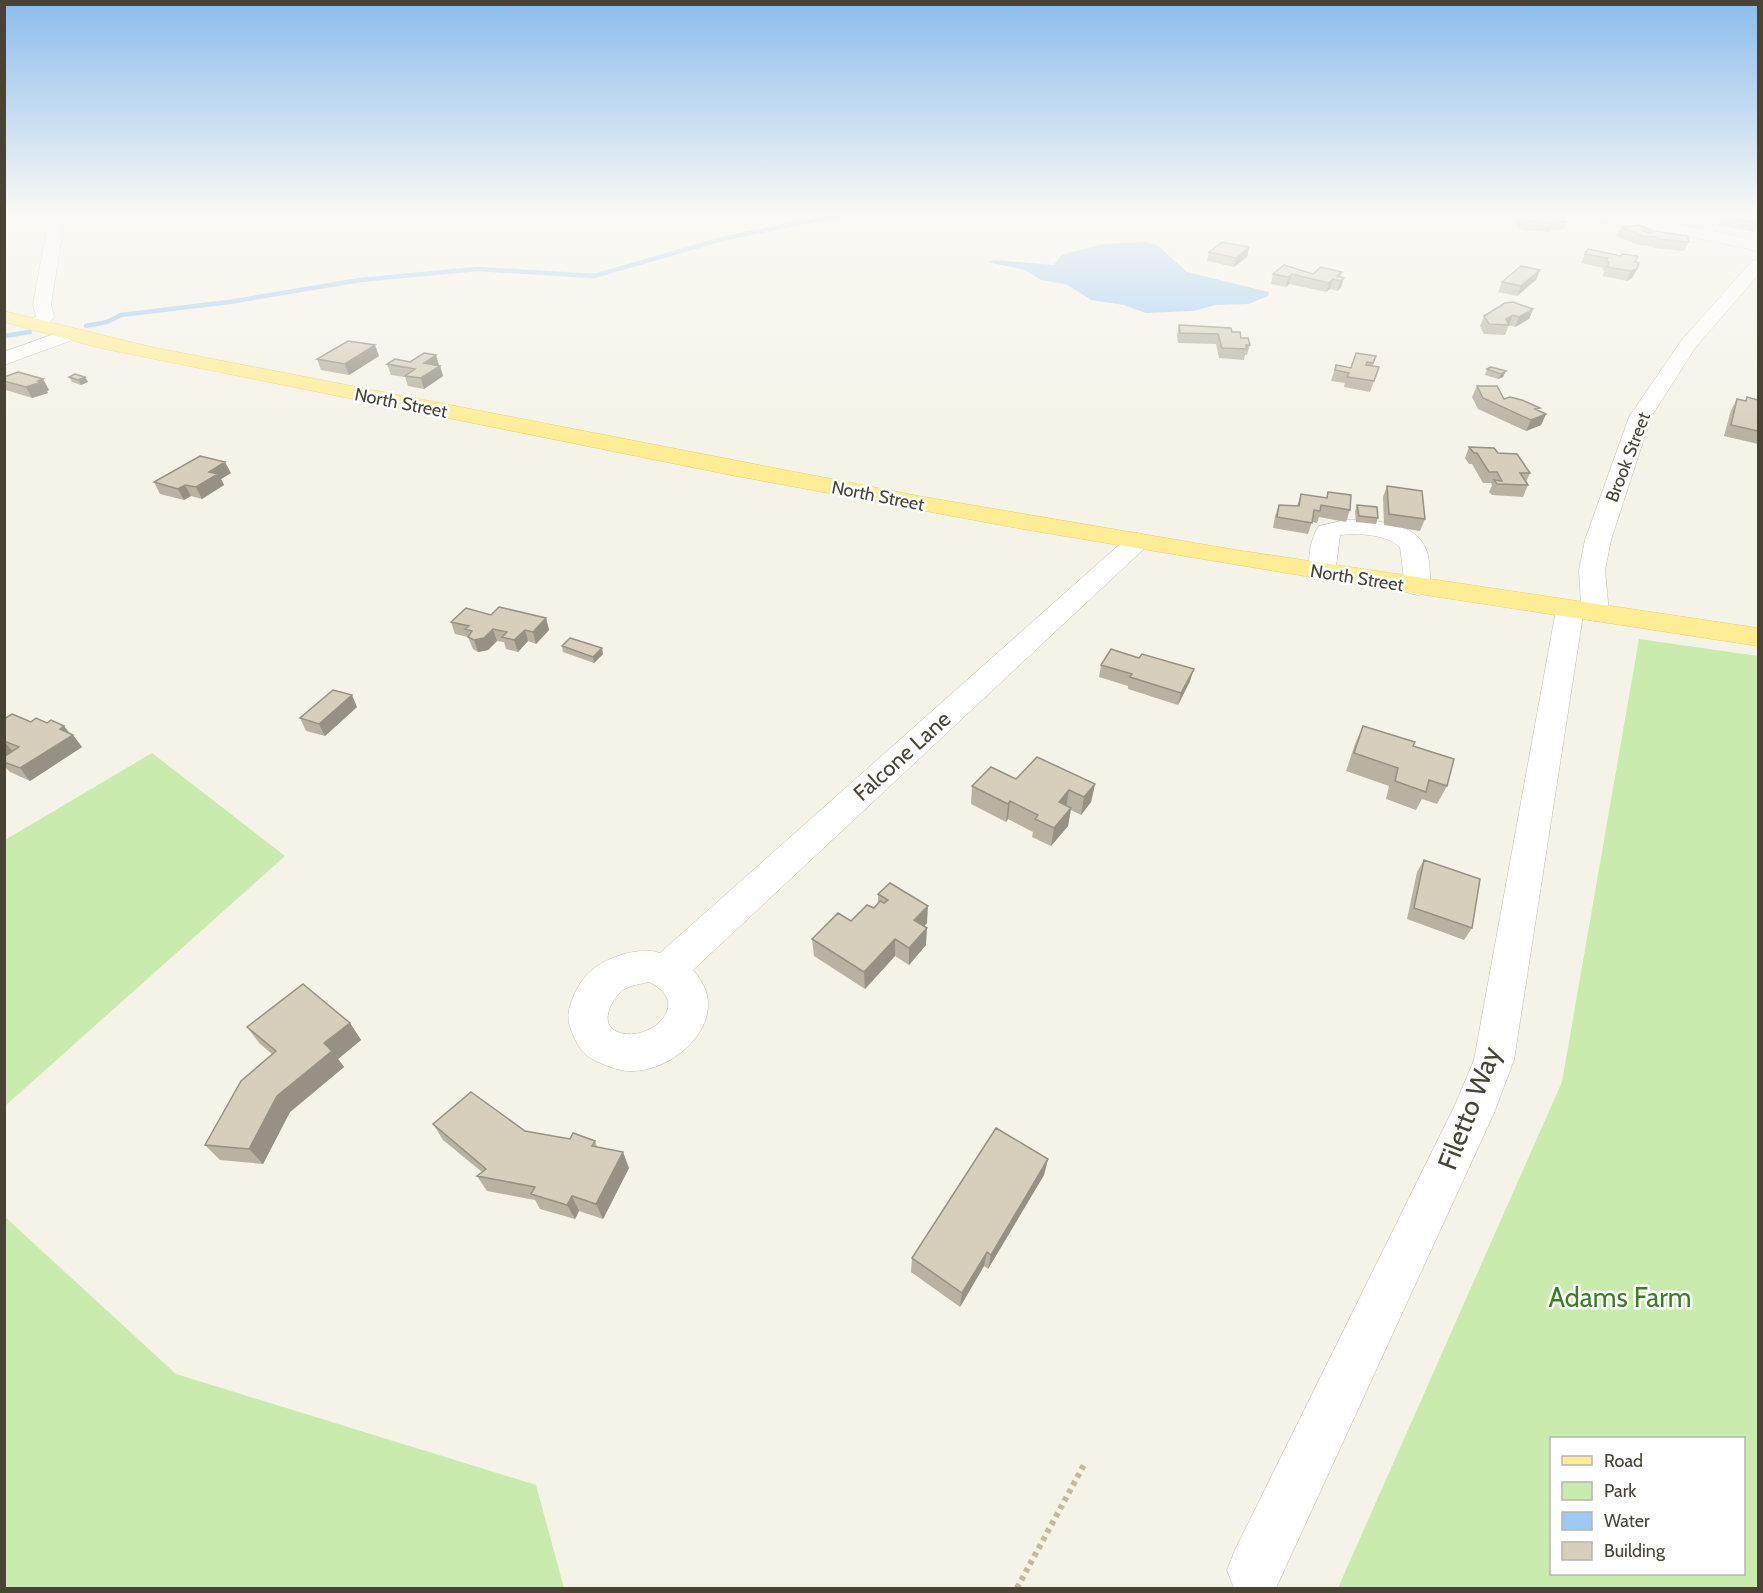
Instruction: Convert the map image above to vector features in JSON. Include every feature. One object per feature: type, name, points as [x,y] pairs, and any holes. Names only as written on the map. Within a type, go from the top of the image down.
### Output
[{"type":"main road","name":"North Street","points":[[4,316],[152,353],[651,453],[1323,573],[1758,637]]},
{"type":"street","points":[[37,325],[45,317],[42,304],[45,287]]},
{"type":"street","name":"Brook Street","points":[[1582,611],[1598,540],[1640,417],[1688,345],[1737,287]]},
{"type":"street","points":[[4,359],[71,334]]},
{"type":"street","points":[[1323,573],[1322,559],[1328,531],[1334,527],[1350,526],[1387,531],[1404,537],[1412,545],[1419,587]]},
{"type":"street","name":"Falcone Lane","points":[[667,970],[1138,541]]},
{"type":"street","name":"Filetto Way","points":[[1255,1570],[1473,1113],[1494,1060],[1582,611]]},
{"type":"path","points":[[1017,1588],[1085,1463]]},
{"type":"green space","name":"Adams Farm","points":[[1639,639],[1758,656],[1758,1588],[1338,1588],[1562,1082]]},
{"type":"green space","points":[[152,753],[285,856],[5,1106],[5,840]]},
{"type":"green space","points":[[4,1216],[176,1374],[536,1485],[564,1588],[5,1588]]},
{"type":"water","points":[[1071,287],[1250,287],[1269,292],[1268,296],[1249,304],[1216,305],[1193,311],[1146,313],[1124,305],[1091,300]]},
{"type":"building","points":[[1513,302],[1533,309],[1519,317],[1513,315],[1506,319],[1509,325],[1489,324],[1484,316],[1505,303]]},
{"type":"building","points":[[1179,325],[1231,328],[1232,332],[1240,332],[1241,338],[1248,338],[1250,345],[1246,345],[1247,349],[1222,348],[1218,334],[1180,333]]},
{"type":"building","points":[[348,341],[375,345],[345,364],[317,359]]},
{"type":"building","points":[[424,353],[436,355],[424,363],[440,366],[421,378],[405,376],[415,369],[387,364],[395,359],[410,362]]},
{"type":"building","points":[[1356,353],[1376,356],[1373,363],[1367,362],[1366,365],[1379,367],[1374,381],[1347,377],[1349,373],[1335,370],[1336,365],[1351,368]]},
{"type":"building","points":[[1491,367],[1506,371],[1501,374],[1487,369]]},
{"type":"building","points":[[18,372],[43,379],[38,381],[42,382],[26,387],[4,381],[4,377]]},
{"type":"building","points":[[75,374],[85,377],[78,380],[69,377]]},
{"type":"building","points":[[1477,386],[1497,386],[1504,399],[1510,397],[1522,400],[1540,408],[1535,409],[1546,414],[1531,420],[1483,398]]},
{"type":"building","points":[[1747,397],[1758,400],[1758,431],[1731,425],[1737,399],[1746,401]]},
{"type":"building","points":[[1469,447],[1494,448],[1498,453],[1517,454],[1530,473],[1520,473],[1528,485],[1497,484],[1494,480],[1502,481],[1497,472],[1489,472],[1477,453]]},
{"type":"building","points":[[200,456],[225,462],[209,472],[218,474],[196,487],[185,485],[178,489],[154,482]]},
{"type":"building","points":[[1387,486],[1422,491],[1425,519],[1389,514]]},
{"type":"building","points":[[1328,492],[1351,495],[1350,510],[1321,505],[1320,511],[1314,510],[1312,523],[1277,517],[1279,505],[1299,506],[1301,494],[1327,498]]},
{"type":"building","points":[[1357,505],[1377,507],[1378,518],[1359,516]]},
{"type":"building","points":[[499,607],[546,618],[533,632],[525,630],[514,640],[502,637],[507,632],[493,629],[484,638],[474,640],[468,637],[472,631],[465,629],[469,626],[451,622],[466,608],[491,615]]},
{"type":"building","points":[[570,638],[602,648],[593,657],[562,646]]},
{"type":"building","points":[[1111,649],[1139,658],[1142,654],[1194,669],[1181,693],[1101,665]]},
{"type":"building","points":[[333,690],[352,695],[319,724],[300,718]]},
{"type":"building","points":[[12,714],[31,722],[36,718],[47,723],[51,720],[64,726],[60,729],[73,735],[20,768],[4,762],[4,757],[19,747],[4,741],[4,719]]},
{"type":"building","points":[[1363,726],[1415,742],[1413,746],[1454,759],[1447,786],[1429,780],[1426,792],[1395,781],[1398,768],[1354,753]]},
{"type":"building","points":[[1037,757],[1095,784],[1084,797],[1069,790],[1059,802],[1071,808],[1054,828],[1035,819],[1038,815],[1010,801],[1008,804],[972,786],[991,767],[1016,779]]},
{"type":"building","points":[[1424,860],[1480,879],[1472,928],[1414,908]]},
{"type":"building","points":[[890,883],[928,906],[914,920],[927,928],[909,948],[895,939],[864,972],[812,939],[838,913],[851,921],[867,905],[874,908],[880,901],[884,903],[888,900],[878,894]]},
{"type":"building","points":[[303,984],[350,1023],[324,1043],[332,1051],[277,1096],[249,1149],[205,1145],[241,1081],[276,1051],[247,1027]]},
{"type":"building","points":[[471,1092],[525,1131],[570,1139],[573,1133],[595,1141],[592,1146],[623,1152],[596,1204],[572,1196],[567,1205],[531,1194],[535,1187],[477,1176],[486,1169],[433,1124]]},
{"type":"building","points":[[996,1128],[1048,1159],[991,1255],[987,1252],[962,1293],[912,1258]]},
{"type":"waterway","points":[[86,326],[107,322],[121,315],[229,302],[316,287]]},
{"type":"waterway","points":[[4,336],[30,332]]}]
